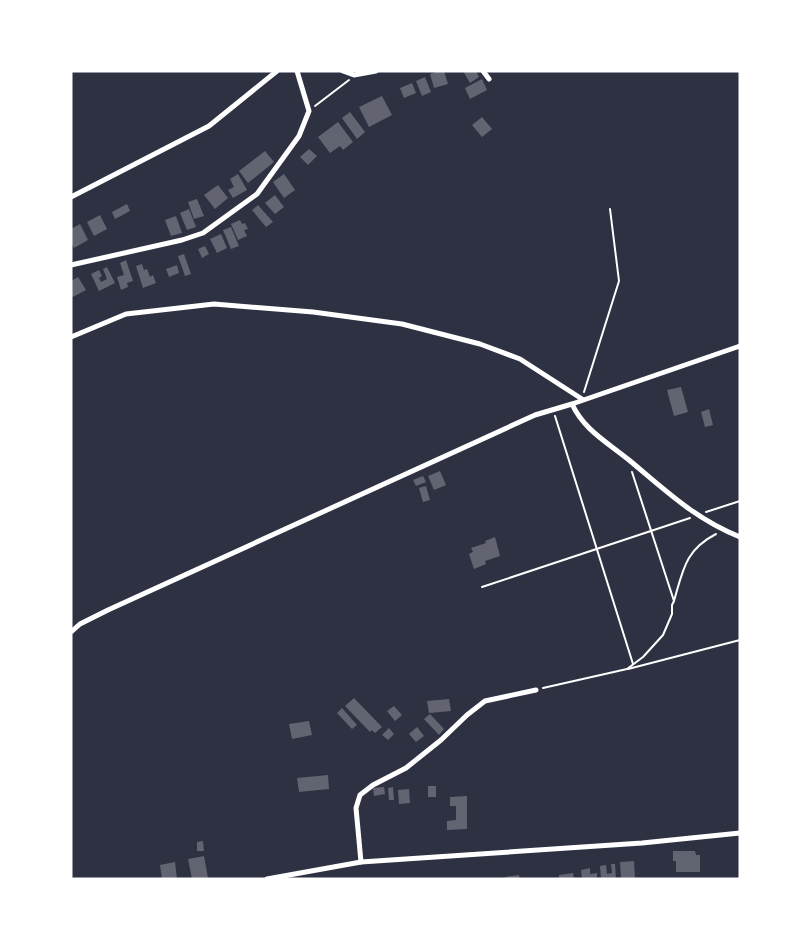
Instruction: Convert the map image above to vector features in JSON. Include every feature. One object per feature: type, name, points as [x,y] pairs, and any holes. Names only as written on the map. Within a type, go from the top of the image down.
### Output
[{"type":"street","points":[[71,197],[209,126],[277,71]]},
{"type":"street","points":[[71,265],[182,240],[204,233],[257,194],[299,136],[309,111],[297,71]]},
{"type":"street","points":[[343,71],[354,75],[376,71]]},
{"type":"street","points":[[483,71],[489,79]]},
{"type":"street","points":[[71,338],[126,314],[214,304],[313,312],[402,324],[480,344],[520,359],[582,399]]},
{"type":"street","points":[[71,632],[80,624],[108,610],[535,414],[572,404],[740,346]]},
{"type":"street","points":[[572,404],[578,416],[594,433],[627,458],[680,504],[723,530],[740,536]]},
{"type":"street","points":[[360,862],[356,808],[360,795],[372,785],[406,768],[485,701],[536,690]]},
{"type":"street","points":[[267,879],[360,862],[632,844],[740,834]]},
{"type":"path","points":[[309,111],[354,75]]},
{"type":"path","points":[[582,399],[618,281],[610,209]]},
{"type":"path","points":[[553,409],[633,664]]},
{"type":"path","points":[[627,458],[674,601]]},
{"type":"path","points":[[482,588],[740,501]]},
{"type":"path","points":[[627,669],[643,657],[662,635],[672,614],[672,605],[686,560],[697,547],[723,530]]},
{"type":"path","points":[[536,690],[740,640]]},
{"type":"building","points":[[444,71],[448,84],[434,88],[430,74]]},
{"type":"building","points":[[463,71],[476,71],[479,77],[470,83]]},
{"type":"building","points":[[425,77],[431,92],[422,96],[416,81]]},
{"type":"building","points":[[482,79],[487,90],[470,99],[465,88]]},
{"type":"building","points":[[412,83],[416,93],[404,98],[400,88]]},
{"type":"building","points":[[382,96],[392,115],[369,127],[359,107]]},
{"type":"building","points":[[350,112],[365,132],[357,139],[342,118]]},
{"type":"building","points":[[482,117],[492,129],[482,137],[472,125]]},
{"type":"building","points":[[338,122],[353,142],[343,150],[340,146],[330,153],[318,137]]},
{"type":"building","points":[[309,149],[317,156],[308,165],[300,157]]},
{"type":"building","points":[[265,151],[274,162],[248,183],[239,171]]},
{"type":"building","points":[[238,174],[247,190],[233,198],[228,190],[234,187],[230,179]]},
{"type":"building","points":[[284,174],[295,190],[284,198],[273,182]]},
{"type":"building","points":[[218,185],[228,198],[215,209],[204,195]]},
{"type":"building","points":[[275,195],[284,207],[275,214],[265,203]]},
{"type":"building","points":[[197,199],[204,216],[194,219],[188,202]]},
{"type":"building","points":[[127,204],[130,211],[115,219],[112,212]]},
{"type":"building","points":[[258,205],[273,222],[266,227],[252,210]]},
{"type":"building","points":[[189,209],[196,227],[187,230],[180,213]]},
{"type":"building","points":[[100,215],[107,229],[94,236],[87,222]]},
{"type":"building","points":[[176,216],[182,233],[171,236],[165,220]]},
{"type":"building","points":[[240,220],[242,224],[245,223],[248,229],[244,230],[247,236],[238,240],[231,224]]},
{"type":"building","points":[[80,224],[88,240],[74,248],[71,243],[71,229]]},
{"type":"building","points":[[231,227],[239,246],[231,249],[223,230]]},
{"type":"building","points":[[221,234],[227,248],[217,253],[210,239]]},
{"type":"building","points":[[205,246],[209,254],[202,258],[198,249]]},
{"type":"building","points":[[184,254],[191,274],[185,276],[178,256]]},
{"type":"building","points":[[126,260],[133,281],[127,283],[128,287],[121,290],[117,277],[124,275],[120,263]]},
{"type":"building","points":[[142,264],[144,270],[147,269],[150,277],[153,275],[156,283],[143,288],[136,266]]},
{"type":"building","points":[[177,265],[179,273],[169,277],[166,269]]},
{"type":"building","points":[[107,267],[115,283],[99,291],[91,274],[99,270],[102,276],[99,278],[101,282],[107,279],[103,269]]},
{"type":"building","points":[[78,277],[86,290],[73,297],[71,294],[71,281]]},
{"type":"building","points":[[681,387],[688,412],[674,416],[667,390]]},
{"type":"building","points":[[709,409],[713,425],[705,427],[701,412]]},
{"type":"building","points":[[440,471],[446,485],[434,490],[428,476]]},
{"type":"building","points":[[423,476],[426,482],[416,486],[413,480]]},
{"type":"building","points":[[426,486],[430,500],[423,502],[419,488]]},
{"type":"building","points":[[495,537],[500,556],[485,561],[486,564],[474,569],[469,554],[473,552],[471,548],[486,543],[485,541]]},
{"type":"building","points":[[354,698],[382,727],[375,733],[372,730],[370,732],[345,706]]},
{"type":"building","points":[[449,699],[451,711],[429,713],[427,701]]},
{"type":"building","points":[[394,706],[402,715],[395,721],[387,711]]},
{"type":"building","points":[[342,708],[357,725],[352,729],[337,713]]},
{"type":"building","points":[[430,714],[444,729],[439,735],[424,719]]},
{"type":"building","points":[[309,721],[312,735],[292,739],[289,724]]},
{"type":"building","points":[[417,727],[424,736],[416,742],[409,734]]},
{"type":"building","points":[[389,728],[394,734],[388,740],[382,735]]},
{"type":"building","points":[[328,775],[329,789],[299,792],[297,778]]},
{"type":"building","points":[[428,786],[436,786],[436,797],[428,797]]},
{"type":"building","points":[[384,787],[385,794],[374,796],[373,788]]},
{"type":"building","points":[[393,787],[394,800],[389,800],[388,788]]},
{"type":"building","points":[[409,789],[410,803],[399,804],[398,790]]},
{"type":"building","points":[[467,796],[467,829],[447,830],[447,821],[456,820],[456,806],[450,806],[450,797]]},
{"type":"building","points":[[203,841],[204,851],[197,851],[197,842]]},
{"type":"building","points":[[673,851],[695,851],[696,855],[700,855],[700,872],[676,872],[676,861],[673,861]]},
{"type":"building","points":[[204,856],[208,878],[192,879],[188,859]]},
{"type":"building","points":[[634,861],[635,879],[621,879],[620,862]]},
{"type":"building","points":[[175,862],[177,879],[162,879],[160,865]]},
{"type":"building","points":[[611,864],[615,864],[616,879],[601,879],[600,866],[606,865],[607,874],[612,873]]},
{"type":"building","points":[[590,868],[590,874],[597,873],[597,879],[582,879],[581,870]]},
{"type":"building","points":[[573,873],[574,879],[559,879],[559,875]]},
{"type":"building","points":[[519,875],[520,879],[505,879],[505,877]]}]
